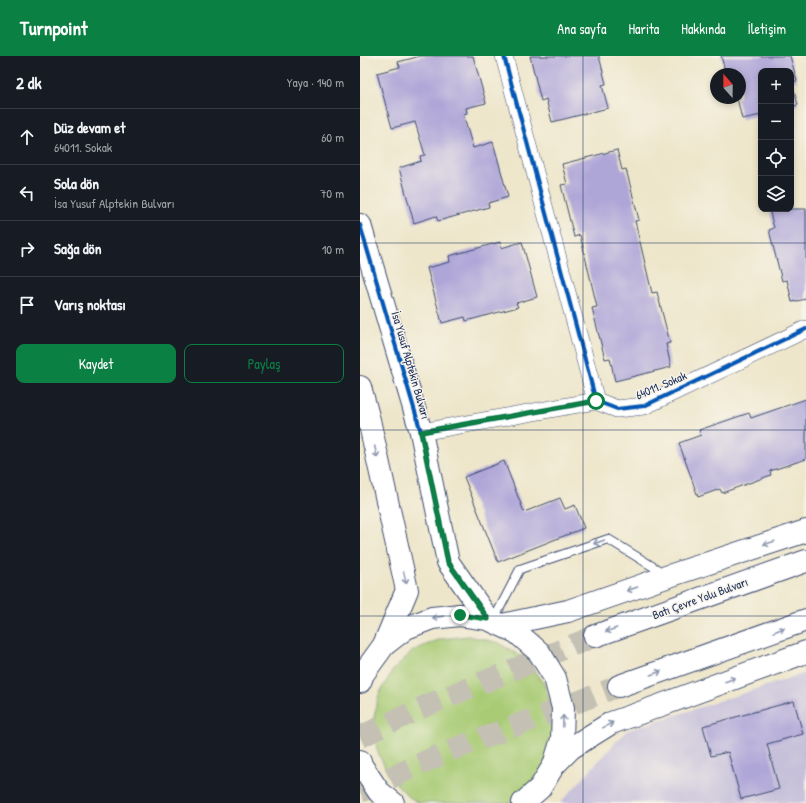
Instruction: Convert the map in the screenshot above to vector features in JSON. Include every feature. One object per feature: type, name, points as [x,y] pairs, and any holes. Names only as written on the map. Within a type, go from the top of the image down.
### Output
[{"type":"main road","name":"İsa Yusuf Alptekin Bulvarı","points":[[360,225],[421,432],[448,562],[494,622]]},
{"type":"main road","points":[[360,387],[364,421],[408,590],[384,645],[361,677]]},
{"type":"main road","points":[[494,622],[568,611],[806,531]]},
{"type":"main road","name":"Batı Çevre Yolu Bulvarı","points":[[595,636],[806,560]]},
{"type":"main road","points":[[384,645],[406,628],[432,618],[460,615],[494,622],[516,632],[539,652],[555,678],[563,708],[562,739],[554,765],[537,795],[523,803]]},
{"type":"main road","points":[[619,686],[806,620]]},
{"type":"main road","points":[[554,765],[570,748],[611,723],[806,652]]},
{"type":"main road","points":[[360,761],[361,765],[379,792],[393,803]]},
{"type":"street","points":[[421,432],[596,401],[504,56]]},
{"type":"street","name":"64011. Sokak","points":[[596,401],[618,409],[644,406],[806,329]]},
{"type":"lane","points":[[494,622],[520,569],[608,539],[669,576]]},
{"type":"shaded area","points":[[806,673],[806,803],[560,803],[626,731]]},
{"type":"green space","points":[[469,636],[499,643],[525,659],[544,684],[554,713],[553,745],[541,773],[520,796],[508,803],[419,803],[409,797],[389,776],[377,750],[373,722],[379,694],[393,670],[414,650],[441,639]]},
{"type":"building","points":[[421,56],[473,56],[486,103],[466,108],[467,113],[463,114],[473,148],[493,142],[508,197],[488,203],[489,207],[438,221],[436,216],[414,223],[399,168],[421,161],[420,156],[425,155],[415,122],[392,128],[377,73],[400,67],[398,62]]},
{"type":"building","points":[[530,56],[599,56],[606,84],[602,85],[608,108],[552,122],[546,99],[541,101]]},
{"type":"building","points":[[721,56],[790,56],[793,68],[758,68],[758,116],[742,119],[738,104],[746,104],[746,68],[724,68]]},
{"type":"building","points":[[794,70],[797,81],[794,82]]},
{"type":"building","points":[[794,90],[798,105],[794,106]]},
{"type":"building","points":[[617,150],[622,170],[626,169],[639,220],[635,221],[652,293],[657,292],[670,343],[666,344],[671,367],[615,381],[610,358],[605,359],[592,308],[597,307],[580,235],[574,237],[561,185],[567,184],[562,164]]},
{"type":"building","points":[[794,209],[806,209],[806,299],[792,302],[787,280],[782,281],[769,230],[774,228],[770,212],[794,212]]},
{"type":"building","points":[[500,242],[501,248],[522,242],[537,297],[516,303],[518,307],[466,321],[465,317],[442,323],[427,268],[450,262],[449,256]]},
{"type":"building","points":[[806,399],[806,459],[770,471],[771,475],[722,493],[720,489],[698,497],[679,443],[701,435],[699,430],[749,413],[751,418]]},
{"type":"building","points":[[504,461],[524,512],[560,498],[565,509],[575,505],[584,528],[498,562],[464,477]]},
{"type":"building","points":[[794,701],[803,734],[767,744],[779,789],[741,799],[728,752],[711,756],[703,726]]},
{"type":"tunnel","points":[[360,737],[423,707],[595,636]]},
{"type":"tunnel","points":[[360,792],[444,753],[619,686]]},
{"type":"cycle path","points":[[504,56],[596,401]]},
{"type":"cycle path","points":[[360,225],[421,432],[448,562],[488,619]]},
{"type":"cycle path","points":[[421,432],[596,401],[617,409],[644,406],[806,329]]},
{"type":"route","points":[[460,615],[488,619],[448,562],[421,432],[596,401]]}]
